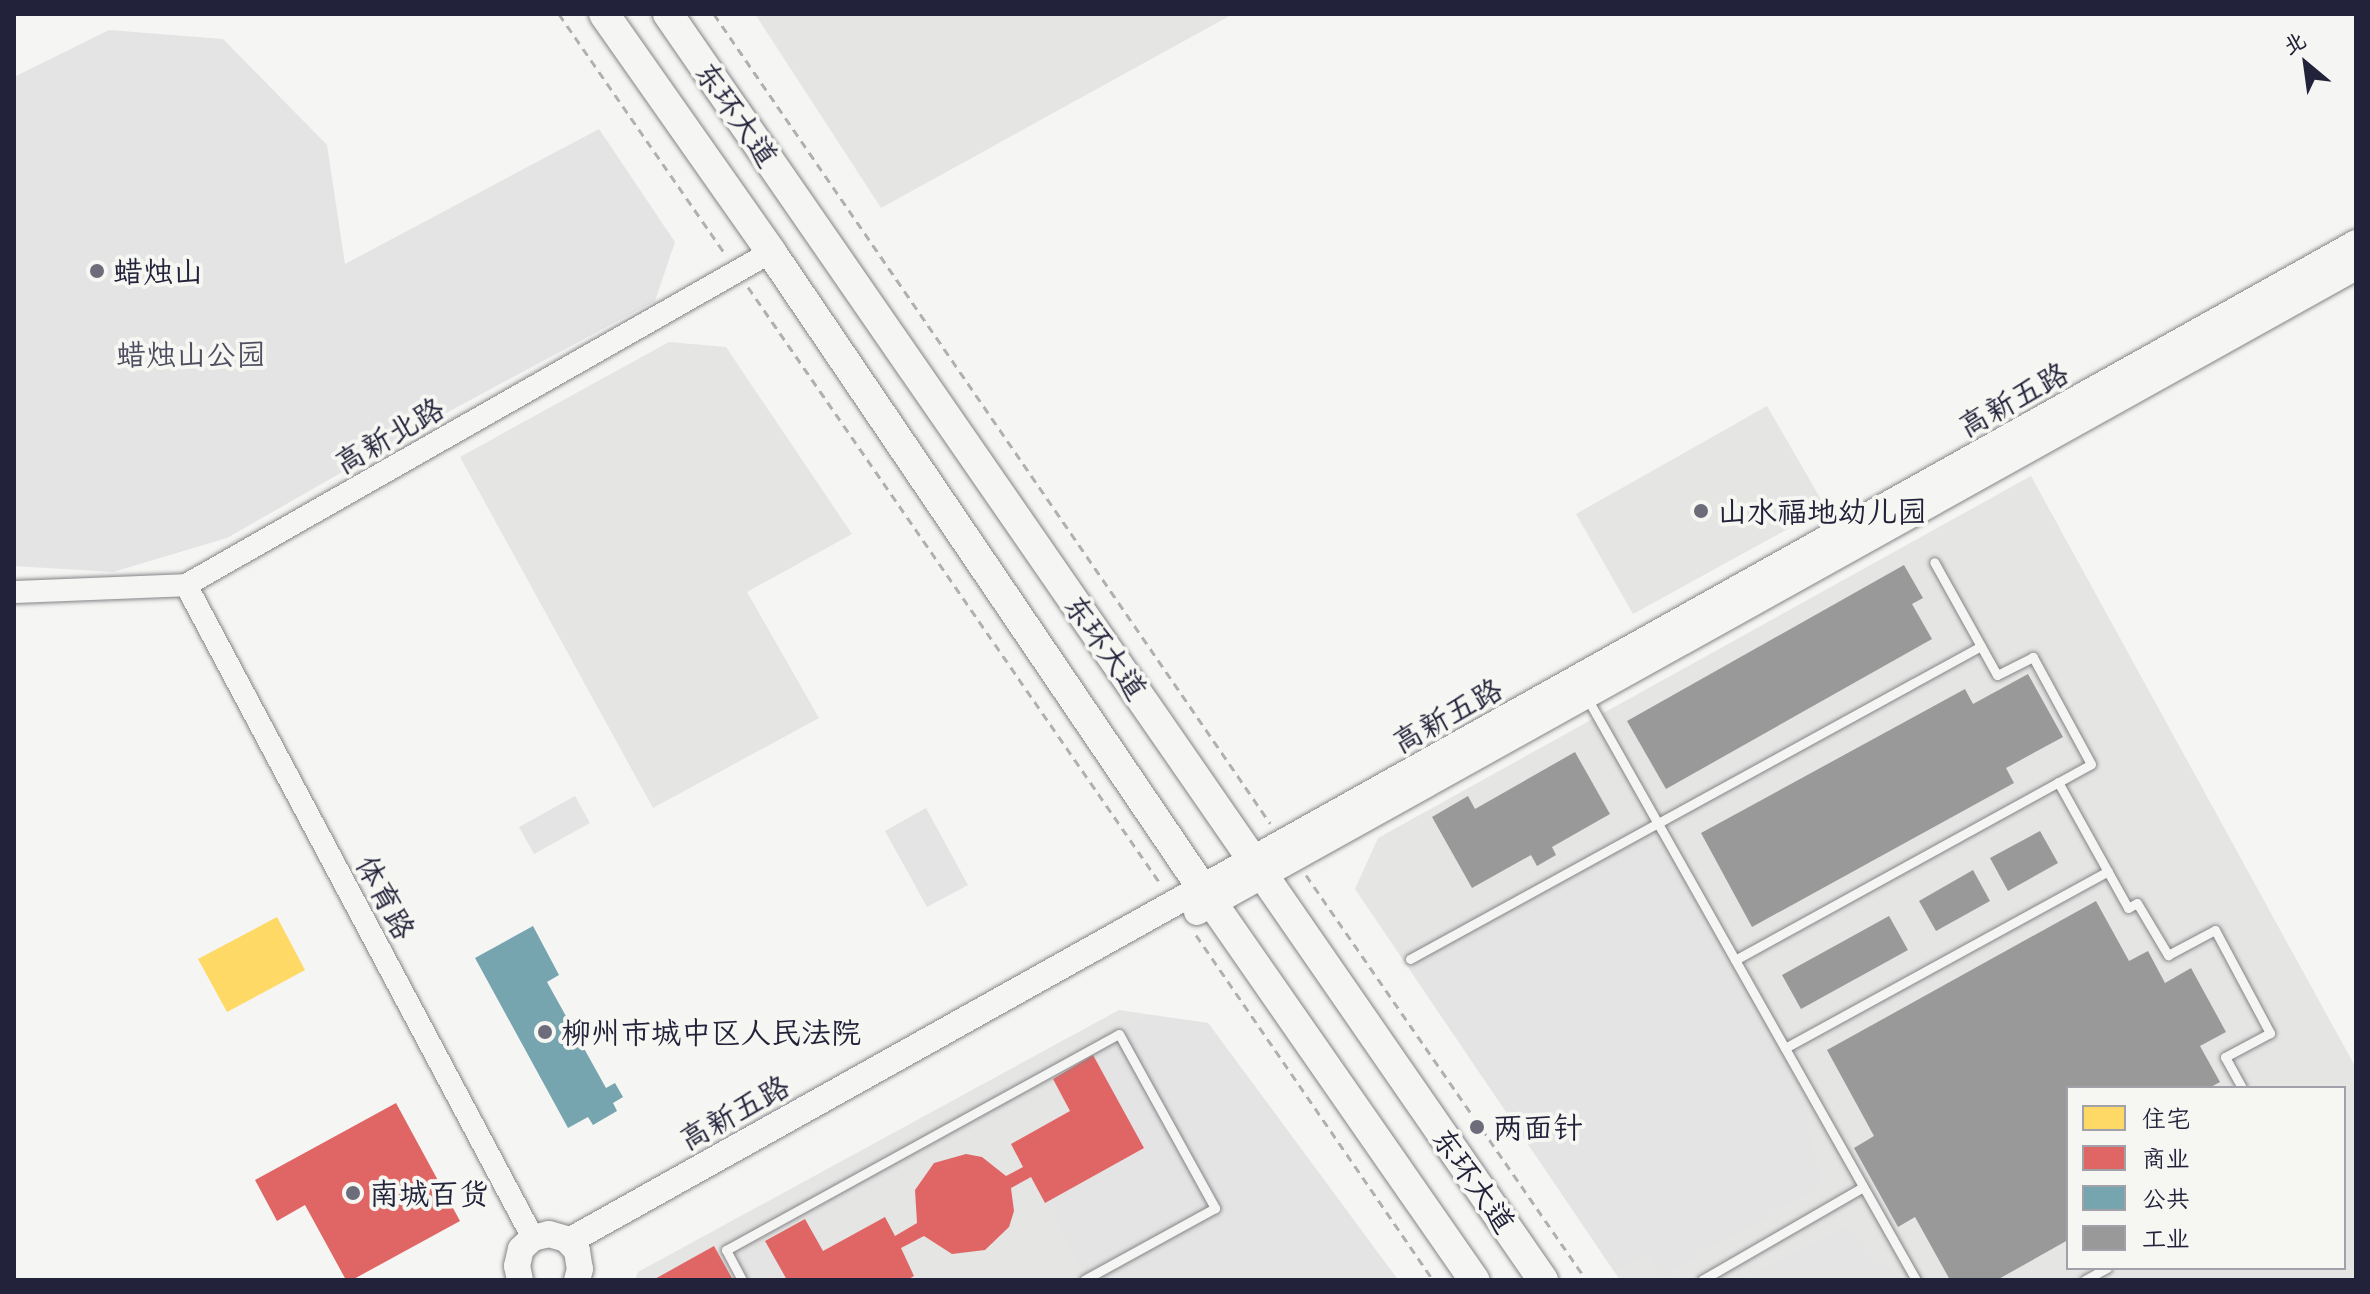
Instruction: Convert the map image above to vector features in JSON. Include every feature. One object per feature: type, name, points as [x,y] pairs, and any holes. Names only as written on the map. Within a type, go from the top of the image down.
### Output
[{"type":"highway","name":"东环大道","points":[[604,14],[771,252],[1208,896],[1474,1280]]},
{"type":"highway","name":"东环大道","points":[[668,14],[1543,1280]]},
{"type":"main road","name":"高新五路","points":[[1289,851],[1587,696],[2356,250]]},
{"type":"main road","name":"高新五路","points":[[575,1259],[1180,911],[2356,250]]},
{"type":"main road","points":[[520,1280],[518,1257],[533,1238],[549,1234],[575,1259]]},
{"type":"street","name":"高新北路","points":[[14,592],[186,585],[771,252]]},
{"type":"street","name":"体育路","points":[[186,585],[533,1238]]},
{"type":"lane","points":[[1735,960],[2091,764],[2033,657],[1997,675],[1934,562]]},
{"type":"lane","points":[[1410,959],[1981,646]]},
{"type":"lane","points":[[1587,696],[1916,1280]]},
{"type":"lane","points":[[2058,782],[2128,908],[2137,903],[2168,955],[2215,930],[2270,1033],[2225,1057],[2241,1086]]},
{"type":"lane","points":[[1785,1048],[2108,871]]},
{"type":"lane","points":[[742,1280],[726,1250],[1119,1034],[1215,1208],[1084,1280]]},
{"type":"lane","points":[[1702,1280],[1863,1187]]},
{"type":"lane","points":[[2085,1280],[2103,1270]]},
{"type":"path","points":[[559,14],[1433,1280]]},
{"type":"path","points":[[714,14],[1586,1280]]},
{"type":"shaded area","points":[[755,14],[1233,14],[881,208]]},
{"type":"shaded area","points":[[669,342],[726,347],[852,534],[747,592],[819,718],[653,808],[460,457]]},
{"type":"shaded area","name":"山水福地幼儿园","points":[[1767,406],[1826,508],[1633,614],[1576,514]]},
{"type":"shaded area","points":[[2031,476],[2356,1068],[2356,1280],[1620,1280],[1355,889],[1378,838]]},
{"type":"shaded area","points":[[1119,1010],[1208,1023],[1398,1280],[635,1280],[638,1272]]},
{"type":"green space","name":"蜡烛山公园","points":[[109,30],[223,39],[327,145],[345,264],[599,129],[675,242],[655,301],[435,419],[227,538],[113,572],[14,566],[14,77]]},
{"type":"green space","points":[[575,796],[590,823],[534,854],[519,827]]},
{"type":"green space","points":[[926,808],[968,885],[927,907],[885,831]]},
{"type":"green space","points":[[1647,842],[1660,848],[1808,1112],[1810,1140],[1822,1181],[1815,1190],[1662,1275],[1647,1254],[1614,1271],[1410,970]]},
{"type":"green space","points":[[1146,1015],[1208,1023],[1398,1280],[1083,1280],[1086,1278],[1045,1203],[1144,1148],[1089,1051]]},
{"type":"green space","points":[[1841,1228],[1856,1234],[1873,1256],[1902,1280],[1745,1280]]},
{"type":"green space","points":[[760,1231],[787,1280],[742,1280],[726,1250]]},
{"type":"building: 住宅","points":[[277,917],[305,970],[227,1012],[198,959]]},
{"type":"building: 商业","points":[[1093,1055],[1144,1148],[1045,1203],[1031,1177],[1011,1188],[1014,1211],[1009,1227],[985,1250],[952,1254],[924,1236],[901,1248],[914,1276],[907,1280],[787,1280],[765,1241],[805,1219],[823,1251],[885,1217],[895,1236],[917,1223],[915,1190],[934,1163],[966,1154],[982,1157],[1006,1176],[1023,1167],[1011,1144],[1070,1111],[1053,1079]]},
{"type":"building: 商业","name":"南城百货","points":[[396,1103],[460,1221],[352,1280],[346,1280],[305,1205],[277,1221],[255,1180]]},
{"type":"building: 商业","points":[[714,1246],[733,1280],[653,1280]]},
{"type":"building: 公共","name":"柳州市城中区人民法院","points":[[533,926],[559,975],[547,982],[606,1088],[615,1083],[623,1097],[613,1103],[617,1111],[593,1125],[588,1117],[568,1128],[475,958]]},
{"type":"building: 工业","points":[[1904,565],[1923,598],[1912,604],[1932,639],[1666,789],[1627,721]]},
{"type":"building: 工业","points":[[2028,674],[2063,737],[2006,768],[2014,783],[1752,927],[1701,833],[1965,689],[1973,704]]},
{"type":"building: 工业","points":[[1575,752],[1610,814],[1552,847],[1556,855],[1537,866],[1531,855],[1472,888],[1432,817],[1468,796],[1475,809]]},
{"type":"building: 工业","points":[[2040,831],[2058,863],[2008,891],[1990,858]]},
{"type":"building: 工业","points":[[1973,870],[1990,901],[1936,931],[1919,901]]},
{"type":"building: 工业","points":[[2096,901],[2129,961],[2148,951],[2165,983],[2191,968],[2226,1032],[2200,1046],[2220,1082],[2213,1086],[2066,1086],[2066,1241],[1997,1280],[1950,1280],[1915,1217],[1898,1227],[1854,1148],[1874,1136],[1827,1050]]},
{"type":"building: 工业","points":[[1889,916],[1908,950],[1801,1009],[1782,975]]},
{"type":"place","name":"蜡烛山","points":[[97,271]]},
{"type":"place","name":"山水福地幼儿园","points":[[1701,511]]},
{"type":"place","name":"柳州市城中区人民法院","points":[[545,1032]]},
{"type":"place","name":"两面针","points":[[1477,1127]]},
{"type":"place","name":"南城百货","points":[[353,1193]]}]
